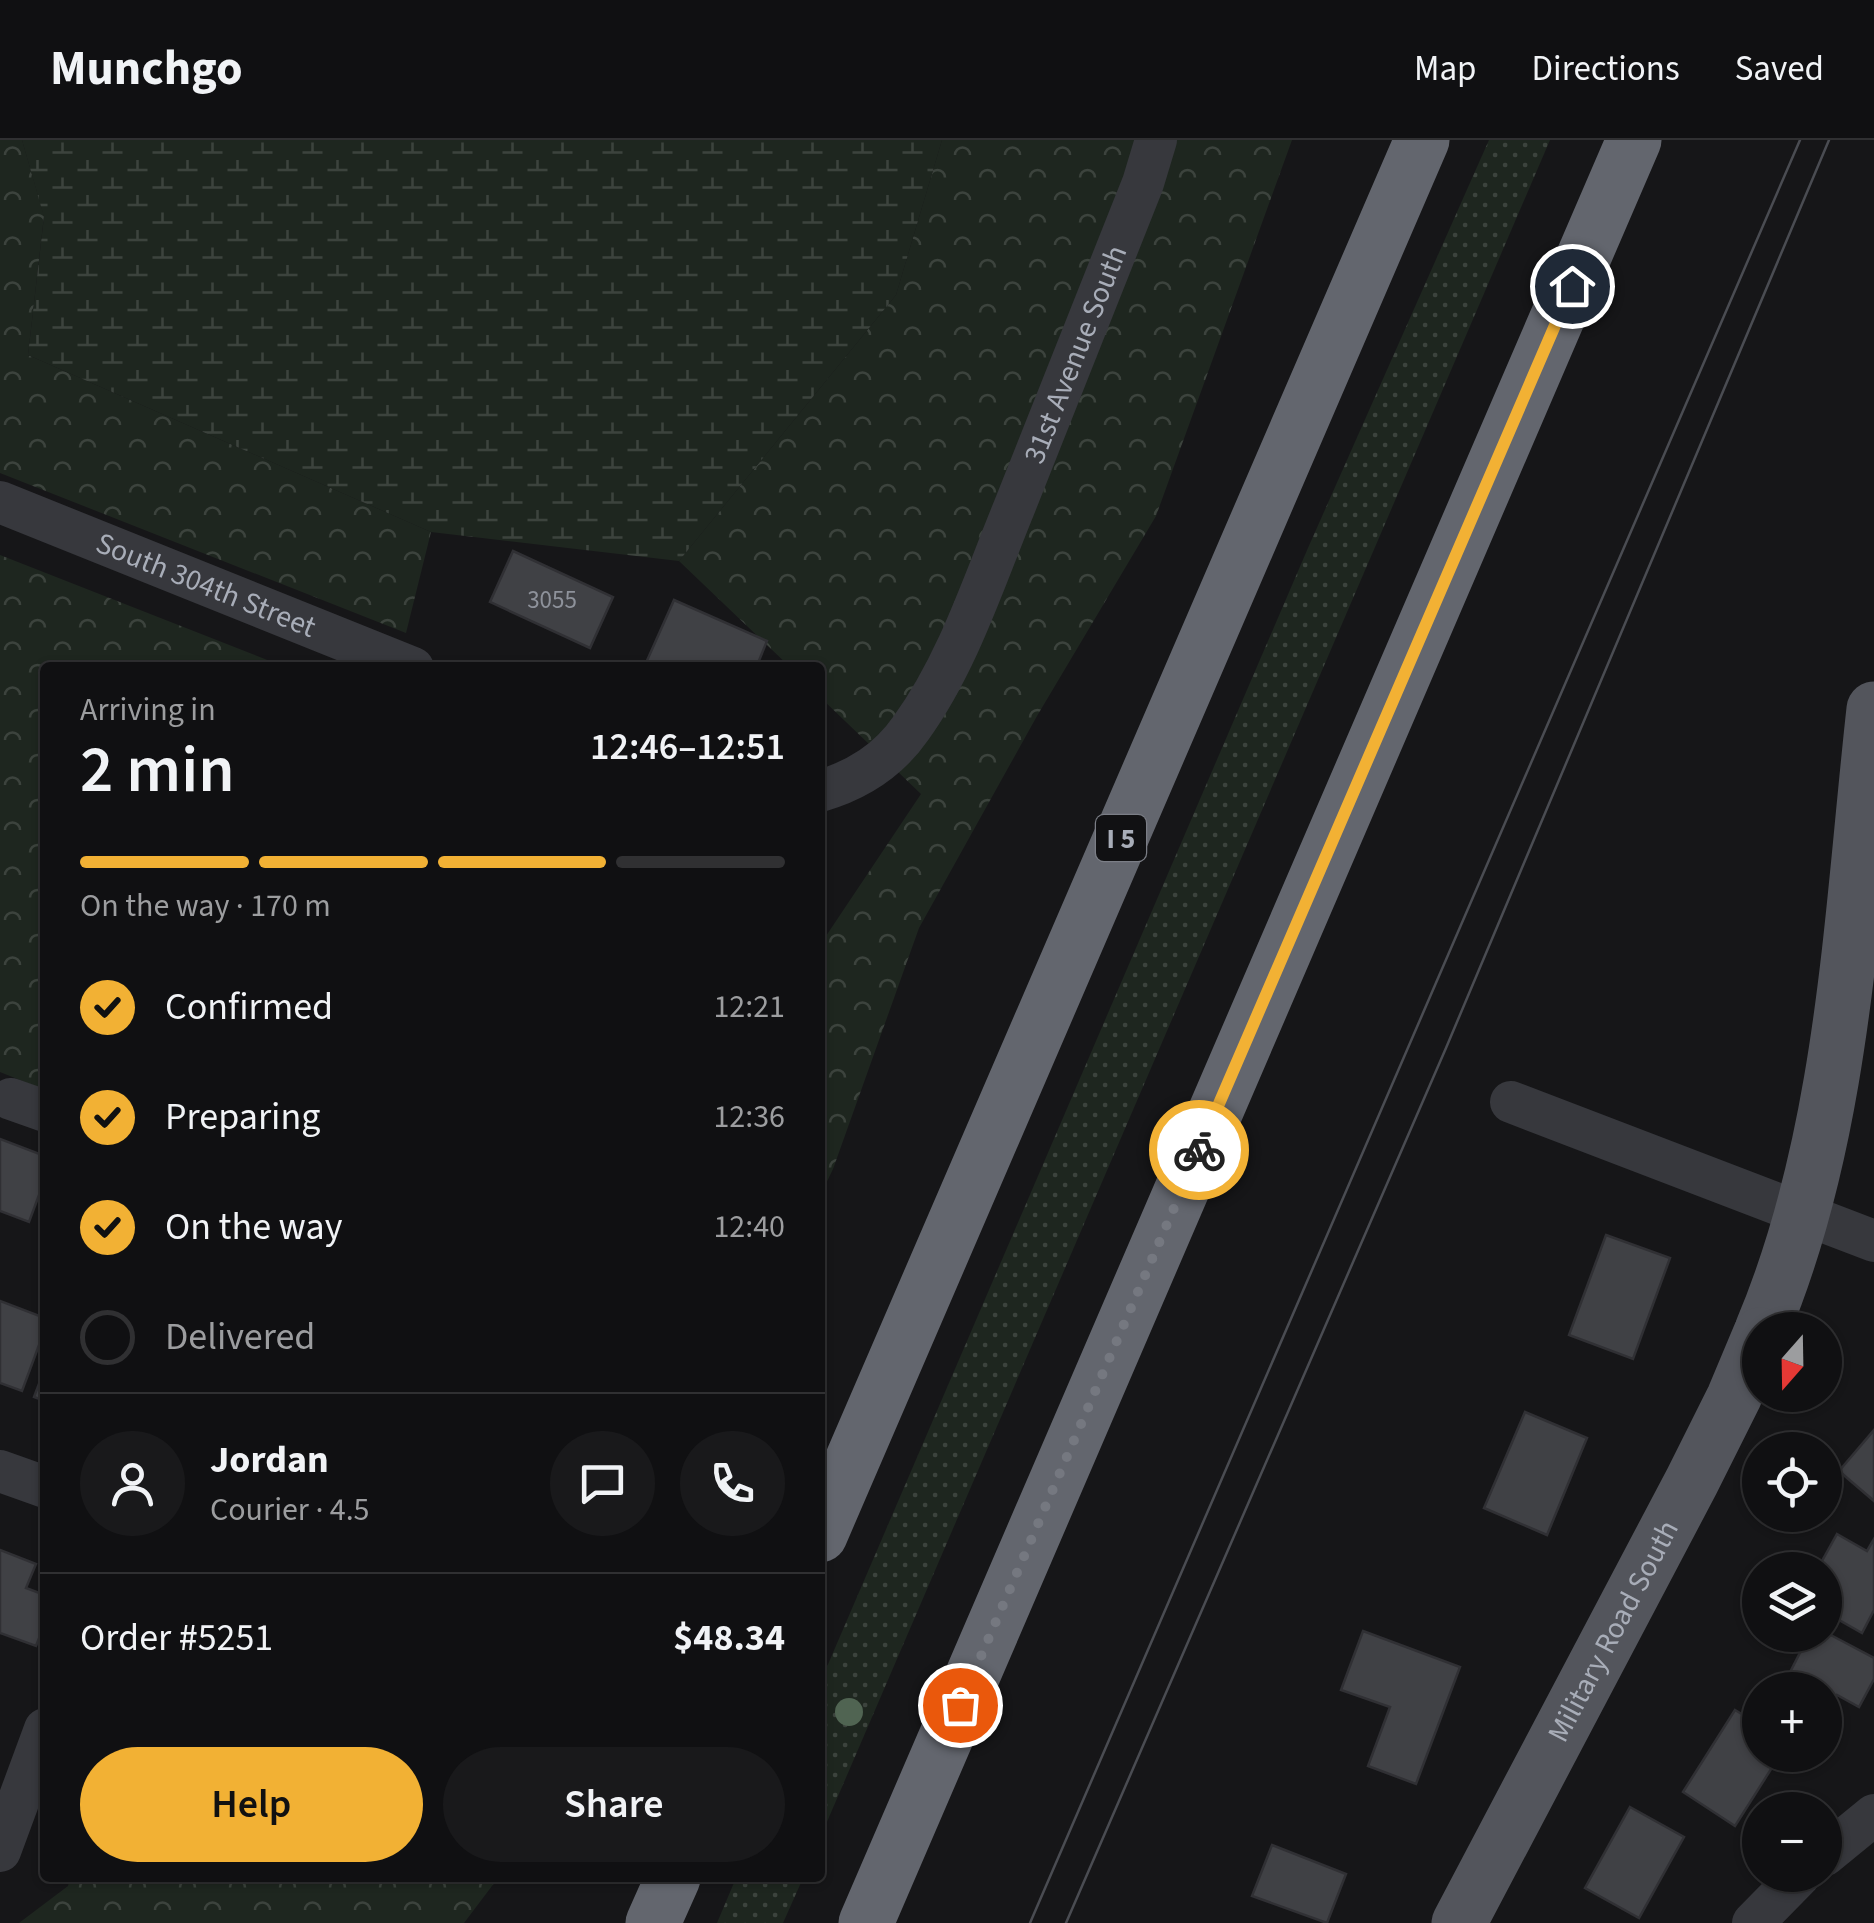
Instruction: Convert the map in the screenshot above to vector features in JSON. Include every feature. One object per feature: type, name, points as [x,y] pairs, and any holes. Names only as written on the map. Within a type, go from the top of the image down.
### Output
[{"type":"highway","name":"I 5","points":[[825,1523],[1422,140]]},
{"type":"highway","points":[[866,1923],[1634,140]]},
{"type":"highway","points":[[653,1923],[670,1882]]},
{"type":"main road","name":"Military Road South","points":[[1768,1312],[1804,1214],[1823,1128],[1874,709]]},
{"type":"main road","name":"Military Road South","points":[[1459,1923],[1692,1481],[1742,1378]]},
{"type":"street","name":"31st Avenue South","points":[[825,790],[848,783],[870,770],[910,730],[944,672],[990,568],[1143,184],[1156,140]]},
{"type":"street","name":"South 304th Street","points":[[0,502],[398,662]]},
{"type":"street","points":[[1511,1102],[1874,1241]]},
{"type":"street","points":[[0,1471],[40,1485]]},
{"type":"street","points":[[0,1851],[40,1743]]},
{"type":"street","points":[[1842,1841],[1874,1814]]},
{"type":"street","points":[[1754,1923],[1784,1892]]},
{"type":"green space","points":[[0,140],[22,140],[44,216],[28,355],[431,532],[406,633],[0,473]]},
{"type":"green space","points":[[22,140],[942,140],[896,295],[679,561],[431,532],[28,355],[44,217]]},
{"type":"green space","points":[[942,140],[1292,140],[1156,516],[1037,716],[919,928],[825,1186],[825,938],[921,794],[825,702],[825,662],[785,662],[679,561],[896,295]]},
{"type":"green space","points":[[1489,140],[1550,140],[825,1826],[825,1671],[1308,548]]},
{"type":"green space","points":[[0,555],[272,662],[40,662],[40,1088],[0,1072]]},
{"type":"green space","points":[[69,1882],[495,1882],[464,1923],[19,1923]]},
{"type":"green space","points":[[734,1882],[801,1882],[783,1923],[717,1923]]},
{"type":"building","points":[[513,551],[613,597],[590,648],[490,602]]},
{"type":"building","points":[[674,600],[767,641],[758,662],[646,662]]},
{"type":"building","points":[[0,1139],[40,1154],[40,1192],[29,1222],[0,1211]]},
{"type":"building","points":[[1606,1235],[1670,1258],[1633,1359],[1569,1335]]},
{"type":"building","points":[[0,1301],[40,1316],[40,1342],[22,1391],[0,1383]]},
{"type":"building","points":[[1525,1412],[1587,1438],[1547,1535],[1484,1508]]},
{"type":"building","points":[[1874,1430],[1874,1501],[1842,1474],[1842,1467]]},
{"type":"building","points":[[1837,1534],[1867,1551],[1874,1539],[1874,1610],[1862,1633],[1842,1622],[1842,1552],[1827,1552]]},
{"type":"building","points":[[0,1550],[36,1564],[26,1588],[40,1593],[40,1636],[36,1646],[0,1633]]},
{"type":"building","points":[[1363,1631],[1460,1667],[1416,1784],[1368,1766],[1390,1707],[1341,1690]]},
{"type":"building","points":[[1842,1641],[1874,1658],[1874,1679],[1859,1707],[1842,1698],[1842,1672],[1790,1672],[1800,1652],[1842,1652]]},
{"type":"building","points":[[1735,1710],[1742,1714],[1742,1772],[1769,1772],[1757,1792],[1742,1792],[1742,1815],[1735,1826],[1683,1792]]},
{"type":"building","points":[[1630,1807],[1684,1837],[1639,1918],[1585,1888]]},
{"type":"building","points":[[1272,1845],[1346,1874],[1327,1923],[1252,1896]]},
{"type":"tram line","points":[[1030,1923],[1800,140]]},
{"type":"tram line","points":[[1066,1923],[1446,1048],[1829,140]]},
{"type":"way so far","points":[[960,1705],[1199,1150]]},
{"type":"route","points":[[1199,1150],[1572,286]]}]
